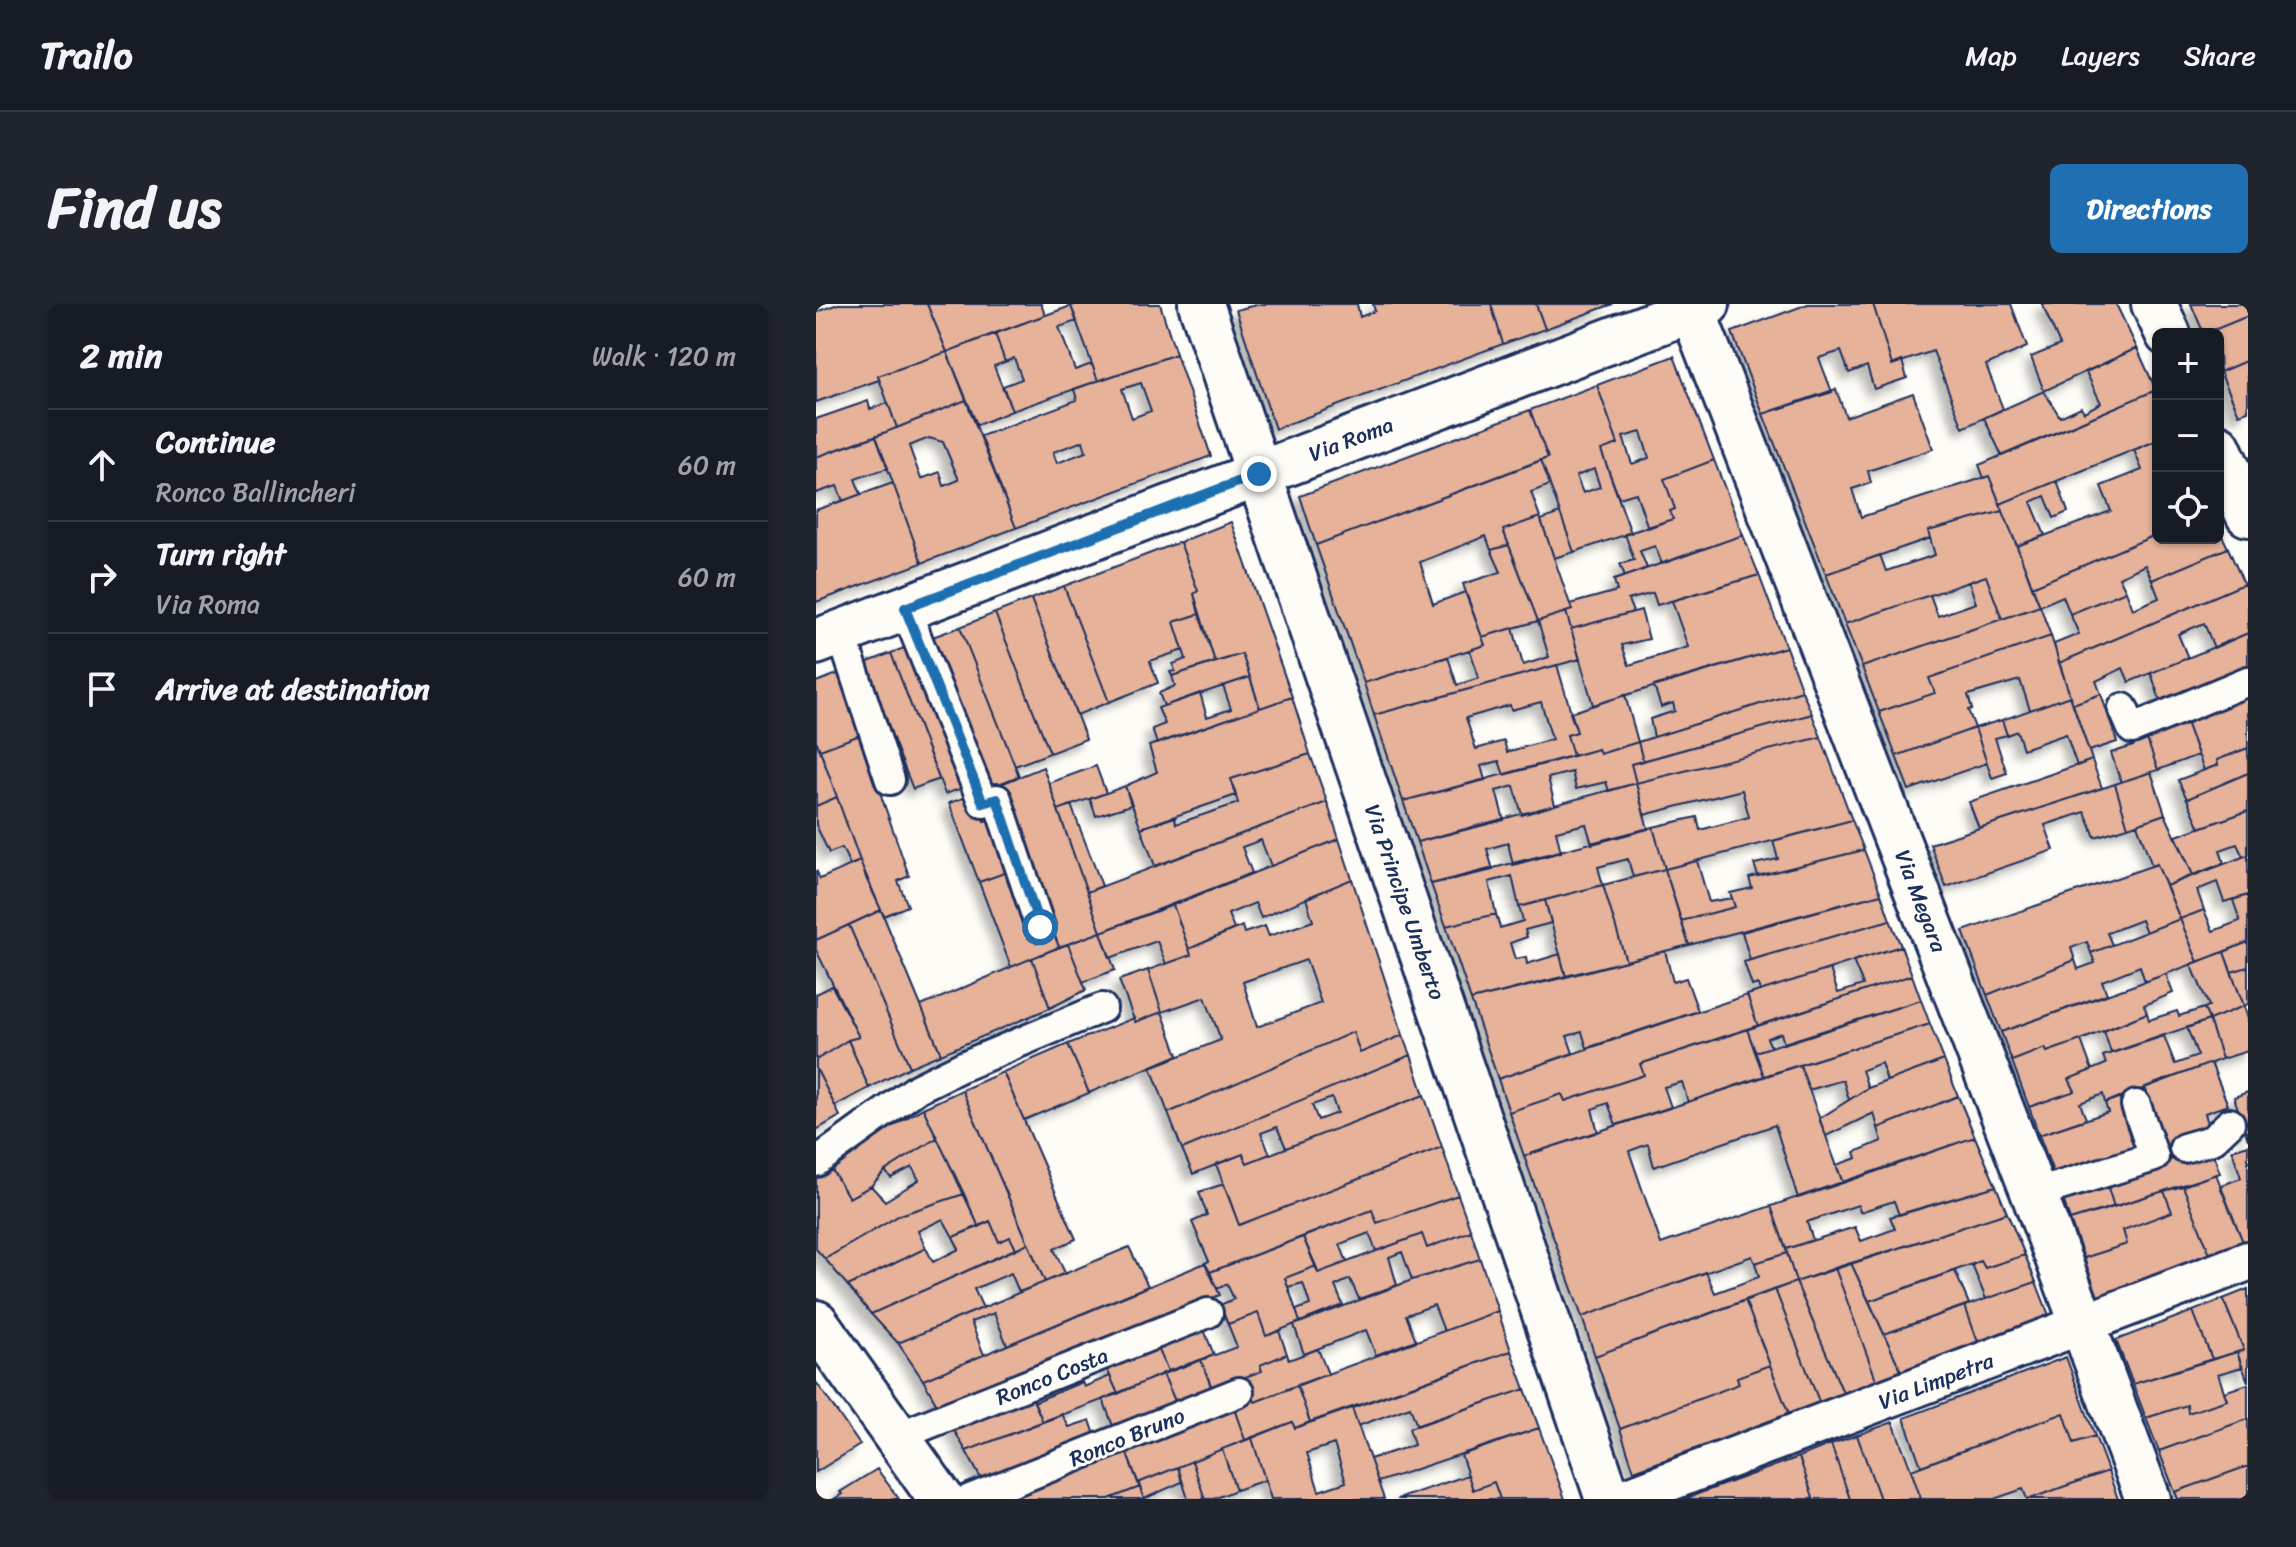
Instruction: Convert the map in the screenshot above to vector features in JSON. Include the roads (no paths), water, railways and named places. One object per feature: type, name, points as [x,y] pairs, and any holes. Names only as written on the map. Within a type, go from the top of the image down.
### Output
[{"type":"street","name":"Via Principe Umberto","points":[[1201,304],[1608,1499]]},
{"type":"street","points":[[2154,304],[2165,328]]},
{"type":"street","name":"Via Roma","points":[[828,638],[1696,306]]},
{"type":"street","name":"Via Megara","points":[[1696,306],[2148,1499]]},
{"type":"street","points":[[2224,460],[2248,514]]},
{"type":"street","points":[[905,608],[983,803],[997,799],[1040,927]]},
{"type":"street","points":[[828,638],[890,780]]},
{"type":"street","points":[[2123,708],[2132,729],[2248,681]]},
{"type":"street","points":[[816,1162],[918,1088],[1102,1008]]},
{"type":"street","points":[[2136,1105],[2168,1153]]},
{"type":"street","points":[[2034,1194],[2212,1140],[2230,1123]]},
{"type":"street","name":"Via Limpetra","points":[[1623,1499],[2248,1261]]},
{"type":"street","name":"Ronco Costa","points":[[896,1437],[1208,1313]]},
{"type":"street","points":[[816,1323],[941,1499]]},
{"type":"street","name":"Ronco Bruno","points":[[970,1499],[1239,1392]]}]
